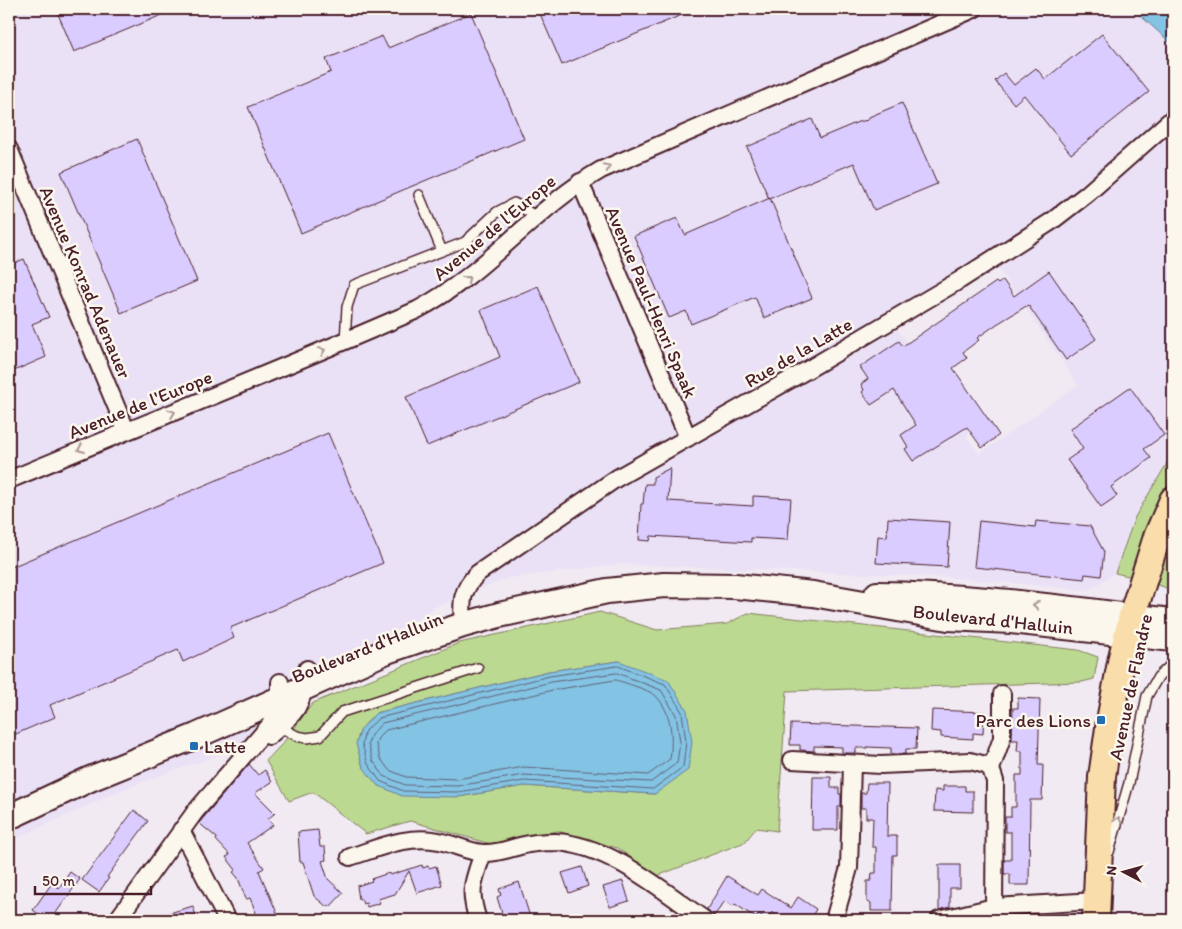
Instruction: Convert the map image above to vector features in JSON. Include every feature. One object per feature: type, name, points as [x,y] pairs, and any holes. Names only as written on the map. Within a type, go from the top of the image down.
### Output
[{"type":"main road","name":"Avenue de Flandre","points":[[1096,911],[1102,777],[1110,721],[1139,620],[1157,537],[1173,500]]},
{"type":"main road","name":"Avenue de Flandre","points":[[1139,620],[1154,588],[1173,527]]},
{"type":"main road","name":"Boulevard d'Halluin","points":[[9,816],[90,779],[150,746],[306,679],[386,635],[462,617],[512,597],[568,587],[620,583],[735,586],[813,594],[927,594],[1084,610],[1139,620],[1173,621]]},
{"type":"main road","name":"Boulevard d'Halluin","points":[[1139,620],[1173,639]]},
{"type":"street","name":"Avenue de l'Europe","points":[[9,480],[126,430],[187,408],[417,310],[441,297],[465,280],[580,182],[612,165],[974,9]]},
{"type":"street","name":"Rue de la Latte","points":[[462,617],[465,590],[478,573],[590,495],[935,295],[1052,221],[1073,206],[1173,118]]},
{"type":"street","name":"Avenue Konrad Adenauer","points":[[9,149],[126,430]]},
{"type":"street","name":"Avenue Paul-Henri Spaak","points":[[580,182],[688,438]]},
{"type":"street","points":[[238,761],[280,727],[299,706],[306,679]]},
{"type":"street","points":[[117,920],[204,800],[270,725],[278,710],[281,690]]},
{"type":"street","points":[[991,769],[1002,738],[1002,694]]},
{"type":"street","points":[[792,760],[882,765],[970,762],[986,765],[991,769],[995,781],[994,907]]},
{"type":"street","points":[[834,920],[849,868],[852,764]]},
{"type":"street","points":[[181,830],[227,920]]},
{"type":"street","points":[[350,857],[398,842],[421,839],[439,841],[483,853],[546,842],[567,844],[590,849],[618,861],[705,920]]},
{"type":"street","points":[[478,920],[472,900],[472,891],[483,853]]},
{"type":"street","points":[[939,920],[982,908],[994,907],[1096,911]]},
{"type":"lane","points":[[419,195],[442,251]]},
{"type":"lane","points":[[345,341],[347,307],[354,285],[465,242],[497,212],[514,203],[538,217]]},
{"type":"lane","points":[[1096,911],[1129,783],[1147,696],[1158,678],[1173,663]]},
{"type":"lane","points":[[280,727],[297,736],[307,738],[320,736],[342,712],[478,668]]},
{"type":"shaded area","points":[[9,9],[1173,9],[1173,445],[1166,465],[1135,517],[1115,573],[1088,590],[945,577],[621,564],[508,578],[435,607],[231,750],[124,789],[9,842]],"holes":[[[998,268],[1078,385],[979,454],[966,436],[974,430],[897,329]]]},
{"type":"green space","points":[[1173,445],[1173,590],[1115,573],[1135,517],[1166,465]]},
{"type":"green space","points":[[600,612],[657,630],[727,624],[748,613],[1078,650],[1098,657],[1094,679],[1082,682],[787,691],[777,831],[756,828],[745,842],[657,876],[617,848],[557,831],[491,844],[410,821],[366,834],[313,792],[289,801],[266,761],[283,743],[313,703],[459,643]],"holes":[[[619,661],[655,794],[524,786],[458,797],[363,767],[358,749],[358,737],[363,727],[376,713],[549,671]]]},
{"type":"water","points":[[1133,9],[1173,9],[1173,45]]},
{"type":"water","points":[[619,661],[668,680],[687,710],[692,742],[688,770],[655,794],[524,786],[458,797],[402,796],[377,785],[363,767],[356,744],[361,729],[376,713],[549,671]]},
{"type":"building","points":[[56,9],[176,9],[74,52]]},
{"type":"building","points":[[538,9],[696,9],[562,65]]},
{"type":"building","points":[[471,13],[524,139],[301,233],[248,107],[331,72],[326,59],[382,36],[388,48]]},
{"type":"building","points":[[1102,34],[1149,92],[1071,154],[1024,95],[1014,104],[995,81],[1004,73],[1014,85],[1036,68],[1045,79]]},
{"type":"building","points":[[902,103],[937,184],[874,210],[854,163],[769,199],[747,147],[812,119],[820,138],[858,122],[868,120],[869,117]]},
{"type":"building","points":[[137,139],[197,281],[121,313],[61,172]]},
{"type":"building","points":[[770,198],[812,298],[764,318],[755,297],[691,324],[686,311],[669,318],[634,236],[677,218],[685,235]]},
{"type":"building","points":[[24,259],[49,317],[32,324],[46,357],[9,373],[9,265]]},
{"type":"building","points":[[1049,271],[1096,339],[1066,360],[1028,305],[997,324],[977,338],[979,340],[963,352],[967,358],[953,368],[999,435],[982,448],[967,427],[913,461],[905,449],[908,447],[901,435],[916,425],[894,390],[871,405],[862,392],[864,390],[861,384],[868,379],[860,367],[899,341],[903,346],[996,282],[998,284],[1003,280],[1014,296]]},
{"type":"building","points":[[538,286],[579,382],[427,446],[406,397],[500,357],[481,310]]},
{"type":"building","points":[[1130,387],[1164,435],[1144,449],[1151,458],[1111,487],[1117,496],[1101,507],[1067,460],[1083,449],[1070,429]]},
{"type":"building","points":[[328,433],[383,563],[230,628],[234,638],[183,662],[178,650],[50,705],[55,717],[9,737],[9,568]]},
{"type":"building","points":[[670,468],[668,501],[753,506],[753,496],[791,498],[788,540],[751,538],[751,542],[651,536],[650,541],[639,540],[641,504],[643,504],[645,484],[653,484],[653,477]]},
{"type":"building","points":[[888,518],[950,522],[947,567],[876,563],[878,536],[887,537]]},
{"type":"building","points":[[979,521],[1035,527],[1036,521],[1090,526],[1104,552],[1101,576],[1085,574],[1084,579],[974,567]]},
{"type":"building","points":[[1018,698],[1040,699],[1038,765],[1043,765],[1042,800],[1030,800],[1029,885],[1010,885],[1010,874],[1004,874],[1004,860],[1011,860],[1011,832],[1005,832],[1005,817],[1011,817],[1011,807],[1016,807],[1016,775],[1022,775],[1022,751],[1017,751],[1018,740],[1012,740],[1013,708],[1018,708]]},
{"type":"building","points":[[932,710],[984,712],[983,734],[973,733],[973,739],[941,737],[941,732],[931,731]]},
{"type":"building","points":[[791,724],[917,728],[916,749],[906,749],[905,754],[891,754],[891,748],[867,747],[856,748],[856,753],[842,753],[842,747],[814,746],[814,751],[800,750],[800,745],[790,745]]},
{"type":"building","points":[[249,764],[258,775],[265,770],[272,782],[255,793],[275,813],[268,819],[273,825],[247,843],[264,868],[259,871],[280,920],[259,920],[250,898],[246,899],[238,878],[233,872],[236,870],[226,857],[230,855],[216,840],[217,838],[199,823]]},
{"type":"building","points":[[813,777],[831,777],[831,788],[839,788],[841,807],[838,807],[838,830],[812,830]]},
{"type":"building","points":[[867,783],[888,783],[887,836],[897,836],[897,855],[893,855],[892,911],[871,911],[871,903],[867,902],[867,881],[871,881],[872,873],[876,873],[876,847],[872,847],[873,818],[866,818],[866,808],[861,808],[861,793],[866,793]]},
{"type":"building","points":[[943,786],[965,786],[965,791],[973,791],[973,812],[934,811],[935,790],[943,791]]},
{"type":"building","points":[[134,810],[148,821],[107,877],[109,878],[99,892],[82,880]]},
{"type":"building","points":[[318,830],[320,847],[325,847],[326,860],[322,861],[328,879],[343,893],[330,907],[329,905],[327,907],[314,896],[303,862],[300,862],[298,832]]},
{"type":"building","points":[[422,865],[423,868],[436,866],[442,885],[417,893],[409,871],[395,894],[378,899],[380,903],[367,907],[366,903],[363,904],[361,899],[359,899],[357,886],[389,873],[390,875]]},
{"type":"building","points":[[939,865],[960,865],[960,888],[950,888],[950,907],[939,910]]},
{"type":"building","points":[[582,867],[588,886],[569,893],[562,873]]},
{"type":"building","points":[[70,872],[80,879],[51,920],[47,920],[33,910],[52,883],[59,888]]},
{"type":"building","points":[[727,876],[758,895],[762,889],[791,908],[798,897],[816,909],[810,920],[783,920],[772,912],[767,920],[759,914],[756,918],[735,904],[733,906],[725,901],[714,916],[707,909]]},
{"type":"building","points":[[623,881],[629,901],[610,907],[603,887]]},
{"type":"building","points":[[519,882],[531,920],[504,920],[497,897],[501,895],[499,889]]},
{"type":"building","points":[[193,906],[197,920],[156,920],[156,917]]},
{"type":"place","name":"Parc des Lions","points":[[1101,720]]},
{"type":"place","name":"Latte","points":[[194,746]]}]
